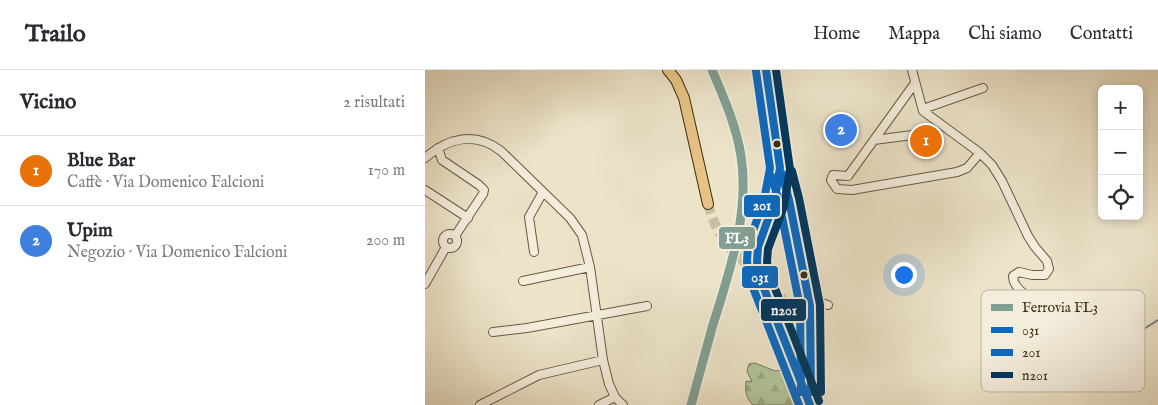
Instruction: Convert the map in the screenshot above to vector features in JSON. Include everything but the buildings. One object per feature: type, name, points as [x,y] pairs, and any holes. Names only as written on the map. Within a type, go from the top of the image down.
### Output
[{"type":"main road","points":[[668,70],[676,80],[684,98],[708,204]]},
{"type":"main road","points":[[766,70],[780,168],[789,200],[810,306],[811,402]]},
{"type":"main road","points":[[780,168],[774,203],[758,247],[757,266],[759,276],[811,402]]},
{"type":"main road","points":[[789,309],[796,328],[811,402]]},
{"type":"street","points":[[769,98],[772,70]]},
{"type":"street","points":[[912,70],[923,109],[930,117],[980,153],[997,172],[1028,236],[1035,248],[1047,261],[1049,269],[1045,275],[1019,272],[1013,276],[1013,282],[1020,290]]},
{"type":"street","points":[[848,176],[915,83]]},
{"type":"street","points":[[923,109],[983,88]]},
{"type":"street","points":[[874,140],[928,132]]},
{"type":"street","points":[[425,158],[437,148],[462,138],[488,143],[501,152],[570,218],[579,229],[590,267],[603,360],[609,384],[615,396],[623,405]]},
{"type":"street","points":[[426,280],[446,247],[442,241],[443,237],[449,233],[455,236],[484,190],[441,160],[437,148]]},
{"type":"street","points":[[848,176],[833,175],[831,180],[837,189],[852,190],[957,172],[967,168],[980,153]]},
{"type":"street","points":[[848,176],[848,179],[860,188]]},
{"type":"street","points":[[425,190],[468,218]]},
{"type":"street","points":[[534,252],[529,217],[543,192]]},
{"type":"street","points":[[523,281],[590,267]]},
{"type":"street","points":[[817,302],[828,305]]},
{"type":"street","points":[[493,332],[527,328],[647,306]]},
{"type":"street","points":[[481,405],[539,375],[603,360]]},
{"type":"street","points":[[599,405],[615,396]]},
{"type":"green space","points":[[755,363],[775,371],[788,369],[792,372],[797,381],[804,405],[753,405],[747,397],[746,381],[752,382],[747,371],[749,364]]},
{"type":"waterway","points":[[1145,328],[1158,320]]},
{"type":"tunnel","points":[[708,204],[715,225],[726,243],[771,285],[789,309]]},
{"type":"rail line","name":"FL3","points":[[691,405],[731,265],[743,200],[743,178],[739,145],[729,112],[712,70]]},
{"type":"transit line","name":"031","points":[[766,70],[780,168],[774,203],[758,247],[757,262],[759,276],[810,405]]},
{"type":"transit line","name":"n201","points":[[776,70],[790,169],[784,206],[768,249],[767,262],[769,273],[819,401]]},
{"type":"transit line","name":"201","points":[[756,71],[770,168],[764,200],[748,245],[747,262],[750,280],[799,405]]},
{"type":"transit line","name":"n201","points":[[792,171],[820,305],[821,392]]},
{"type":"transit line","name":"031","points":[[782,174],[810,306],[811,392]]},
{"type":"transit line","name":"201","points":[[772,177],[779,202],[800,307],[801,392]]},
{"type":"place","name":"Upim","points":[[841,130]]},
{"type":"place","name":"Blue Bar","points":[[926,141]]}]
